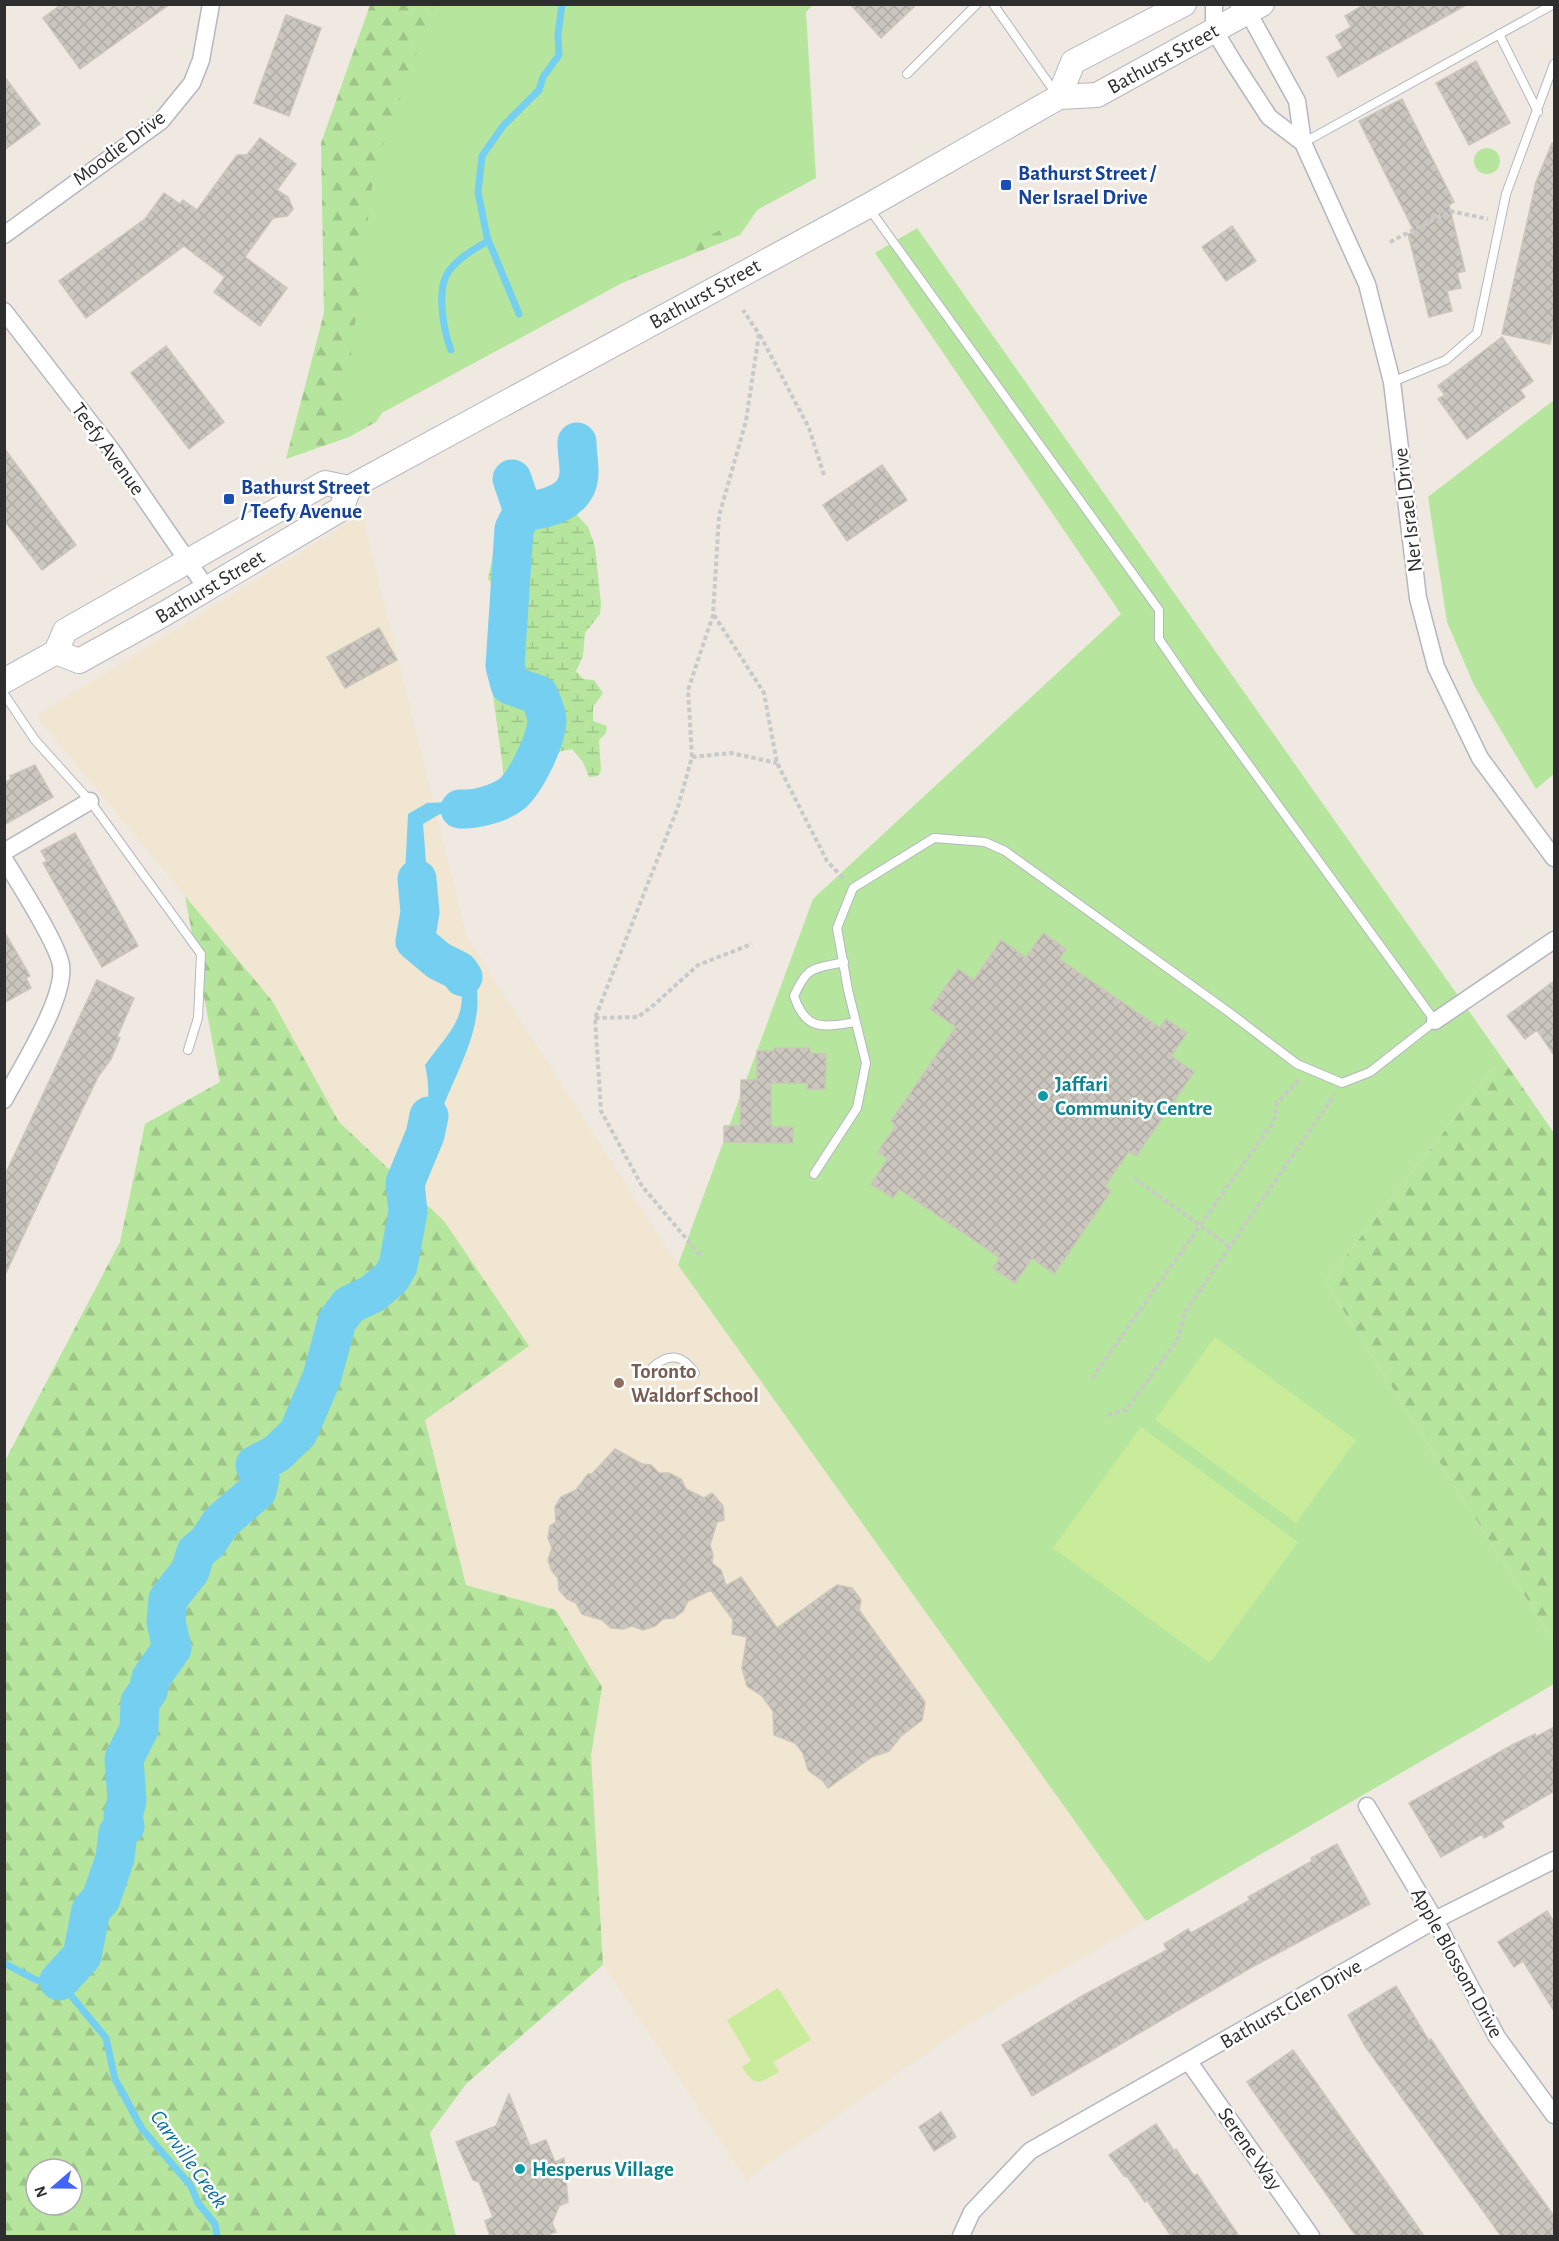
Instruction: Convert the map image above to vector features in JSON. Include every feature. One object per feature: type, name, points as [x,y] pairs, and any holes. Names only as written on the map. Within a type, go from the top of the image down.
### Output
[{"type":"main road","name":"Bathurst Street","points":[[1059,98],[1073,62],[1184,4]]},
{"type":"main road","name":"Bathurst Street","points":[[4,681],[56,652],[65,631],[325,483],[349,488],[868,206],[1059,98],[1097,95],[1214,30],[1249,7]]},
{"type":"main road","name":"Bathurst Street","points":[[56,652],[79,661],[207,589],[341,509],[349,488]]},
{"type":"street","name":"Moodie Drive","points":[[4,235],[160,121],[175,105],[192,83],[201,60],[211,4]]},
{"type":"street","points":[[1214,4],[1214,30]]},
{"type":"street","name":"Ner Israel Drive","points":[[1249,7],[1297,101],[1303,143],[1367,284],[1392,382],[1418,598],[1436,667],[1480,758],[1554,858]]},
{"type":"street","name":"Ner Israel Drive","points":[[1214,30],[1269,117],[1303,143]]},
{"type":"street","name":"Teefy Avenue","points":[[4,311],[110,448],[207,589]]},
{"type":"street","points":[[4,852],[90,801]]},
{"type":"street","points":[[4,859],[57,952],[62,974],[57,997],[4,1100]]},
{"type":"street","points":[[1435,1021],[1554,939]]},
{"type":"street","name":"Apple Blossom Drive","points":[[1367,1806],[1435,1920],[1497,2037],[1554,2115]]},
{"type":"street","name":"Bathurst Glen Drive","points":[[961,2236],[972,2212],[1029,2151],[1435,1920],[1554,1860]]},
{"type":"street","name":"Serene Way","points":[[1189,2062],[1311,2236]]},
{"type":"lane","points":[[907,74],[977,4]]},
{"type":"lane","points":[[993,4],[1059,98]]},
{"type":"lane","points":[[1303,143],[1554,4]]},
{"type":"lane","points":[[1499,34],[1538,112]]},
{"type":"lane","points":[[1392,382],[1446,360],[1477,333],[1506,194],[1554,64]]},
{"type":"lane","points":[[814,1174],[857,1108],[866,1063],[837,928],[853,888],[934,838],[985,842],[1005,851],[1297,1064],[1342,1083],[1370,1072],[1435,1021],[1192,687],[1159,639],[1159,610],[868,206]]},
{"type":"lane","points":[[4,694],[34,740],[90,801],[201,954],[198,1018],[188,1050]]},
{"type":"lane","points":[[844,962],[810,970],[802,979],[794,996],[800,1012],[811,1024],[828,1026],[856,1022]]},
{"type":"lane","points":[[653,1367],[663,1358],[676,1356],[688,1362],[695,1373]]},
{"type":"path","points":[[1390,242],[1450,211],[1500,222]]},
{"type":"path","points":[[744,310],[809,429],[825,475]]},
{"type":"path","points":[[700,1255],[642,1186],[601,1111],[595,1018],[678,807],[692,757],[688,690],[713,615],[719,516],[746,421],[759,334]]},
{"type":"path","points":[[713,615],[764,693],[777,762],[827,861],[853,888]]},
{"type":"path","points":[[692,757],[732,753],[777,762]]},
{"type":"path","points":[[595,1018],[638,1017],[655,1005],[698,965],[752,944]]},
{"type":"path","points":[[1092,1378],[1274,1121],[1277,1102],[1309,1069]]},
{"type":"path","points":[[1108,1415],[1126,1410],[1178,1339],[1185,1312],[1342,1083]]},
{"type":"path","points":[[1134,1178],[1230,1247]]},
{"type":"shaded area","name":"Toronto Waldorf School","points":[[362,514],[467,937],[678,1265],[1146,1921],[970,2023],[746,2180],[603,1965],[591,1756],[602,1687],[556,1610],[466,1585],[425,1420],[528,1346],[444,1221],[339,1122],[273,1002],[36,716]]},
{"type":"green space","points":[[370,5],[756,5],[790,163],[740,235],[412,368],[376,422],[349,437],[286,459],[324,313],[321,143]]},
{"type":"green space","points":[[434,5],[813,5],[806,12],[816,178],[341,435],[374,170]]},
{"type":"green space","points":[[1487,148],[1496,152],[1500,161],[1496,170],[1487,174],[1478,170],[1474,161],[1478,152]]},
{"type":"green space","points":[[917,228],[1502,1058],[1325,1282],[1554,1642],[1554,1684],[1146,1921],[678,1265],[813,899],[1121,614],[875,253]]},
{"type":"green space","points":[[1554,400],[1554,774],[1536,789],[1474,685],[1447,622],[1428,497]]},
{"type":"green space","points":[[573,470],[580,470],[584,475],[577,515],[588,527],[595,547],[601,604],[600,614],[585,633],[583,656],[576,671],[583,679],[594,680],[603,693],[593,707],[593,721],[607,726],[606,733],[599,740],[601,770],[598,776],[589,777],[583,762],[572,749],[553,753],[544,750],[516,801],[506,791],[493,695],[503,674],[500,665],[505,652],[497,615],[497,592],[488,579],[497,535],[513,513],[517,490],[530,499],[544,502],[565,485]]},
{"type":"green space","points":[[185,896],[273,1002],[339,1122],[444,1221],[529,1346],[425,1420],[466,1585],[556,1610],[602,1687],[591,1756],[603,1965],[466,2084],[430,2133],[456,2236],[5,2236],[5,1461],[120,1242],[145,1124],[220,1082]]},
{"type":"green space","points":[[1502,1058],[1554,1133],[1554,1642],[1325,1282]]},
{"type":"green space","points":[[1215,1337],[1356,1440],[1296,1523],[1155,1420]]},
{"type":"green space","points":[[1141,1427],[1298,1542],[1210,1663],[1053,1548]]},
{"type":"green space","points":[[778,1988],[811,2040],[773,2062],[779,2072],[758,2082],[754,2081],[742,2067],[751,2061],[727,2020]]},
{"type":"water","points":[[506,791],[516,801],[497,812],[465,815],[440,814],[423,824],[432,939],[454,961],[473,972],[477,991],[477,1009],[468,1046],[439,1118],[426,1160],[423,1166],[415,1169],[407,1157],[420,1137],[427,1114],[428,1089],[425,1065],[454,1025],[459,1015],[462,992],[459,978],[444,969],[427,965],[417,935],[406,920],[415,907],[413,887],[405,876],[408,814],[427,803],[450,802],[460,805]]},
{"type":"building","points":[[62,4],[170,4],[80,69],[43,18]]},
{"type":"building","points":[[850,4],[917,4],[881,38]]},
{"type":"building","points":[[1365,4],[1468,4],[1338,77],[1327,57],[1343,48],[1336,36],[1351,27],[1345,16]]},
{"type":"building","points":[[286,15],[321,28],[289,116],[254,103]]},
{"type":"building","points":[[1476,61],[1510,123],[1469,145],[1436,83]]},
{"type":"building","points":[[4,76],[40,124],[4,150]]},
{"type":"building","points":[[1402,99],[1454,202],[1449,205],[1465,271],[1457,273],[1461,288],[1447,291],[1452,311],[1429,317],[1408,234],[1415,233],[1359,121]]},
{"type":"building","points":[[260,138],[296,164],[277,190],[288,197],[293,209],[287,216],[273,218],[245,257],[287,288],[260,326],[214,292],[225,277],[184,246],[86,318],[59,281],[145,219],[164,193],[180,204],[183,200],[197,210],[237,155],[247,155]]},
{"type":"building","points":[[1552,143],[1554,144],[1554,322],[1550,344],[1502,334],[1536,182]]},
{"type":"building","points":[[1232,226],[1256,261],[1226,281],[1202,247]]},
{"type":"building","points":[[1502,337],[1533,381],[1520,390],[1525,397],[1467,439],[1438,399],[1445,395],[1438,386]]},
{"type":"building","points":[[166,346],[224,422],[189,449],[131,373]]},
{"type":"building","points":[[4,448],[76,545],[42,570],[4,520]]},
{"type":"building","points":[[882,465],[907,500],[847,541],[823,505]]},
{"type":"building","points":[[379,628],[397,660],[345,688],[327,657]]},
{"type":"building","points":[[35,765],[53,797],[4,825],[4,783],[11,779],[10,776]]},
{"type":"building","points":[[75,833],[138,946],[102,967],[43,863],[47,861],[41,851]]},
{"type":"building","points":[[4,931],[30,976],[26,978],[31,988],[4,1003]]},
{"type":"building","name":"Jaffari Community Centre","points":[[1043,933],[1066,949],[1059,959],[1160,1028],[1166,1019],[1187,1033],[1171,1056],[1194,1072],[1136,1156],[1129,1151],[1105,1186],[1111,1191],[1054,1274],[1032,1258],[1015,1283],[993,1268],[1000,1258],[899,1189],[893,1198],[871,1184],[888,1159],[878,1152],[896,1125],[891,1121],[956,1027],[930,1009],[958,969],[974,980],[1001,940],[1026,958]]},
{"type":"building","points":[[97,980],[134,998],[117,1037],[120,1038],[111,1059],[98,1077],[4,1277],[4,1177]]},
{"type":"building","points":[[1554,981],[1554,1055],[1537,1030],[1525,1039],[1507,1016]]},
{"type":"building","points":[[774,1048],[810,1048],[810,1053],[826,1054],[825,1089],[807,1089],[808,1083],[771,1083],[771,1127],[793,1127],[793,1143],[724,1142],[724,1126],[740,1126],[741,1080],[757,1080],[757,1051],[774,1051]]},
{"type":"building","points":[[615,1449],[642,1464],[651,1465],[659,1473],[669,1473],[681,1479],[686,1489],[704,1498],[712,1493],[723,1506],[724,1520],[717,1522],[710,1545],[713,1555],[712,1563],[721,1570],[726,1586],[741,1577],[777,1628],[837,1585],[852,1588],[861,1600],[859,1610],[925,1702],[922,1720],[901,1736],[889,1751],[872,1757],[828,1788],[823,1781],[808,1770],[803,1753],[795,1743],[774,1735],[773,1711],[762,1696],[747,1686],[742,1668],[747,1637],[732,1634],[733,1620],[711,1590],[688,1601],[683,1611],[674,1618],[663,1619],[655,1626],[643,1630],[632,1626],[623,1629],[611,1628],[602,1620],[582,1614],[576,1603],[567,1599],[559,1590],[558,1578],[552,1571],[548,1560],[552,1548],[548,1538],[550,1526],[556,1522],[555,1507],[561,1497],[576,1490],[588,1474],[592,1474]]},
{"type":"building","points":[[1554,1727],[1554,1791],[1501,1822],[1504,1827],[1484,1838],[1482,1834],[1441,1857],[1409,1803],[1514,1744],[1535,1734],[1536,1737]]},
{"type":"building","points":[[1337,1844],[1370,1904],[1252,1967],[1032,2096],[1002,2045],[1082,1996],[1167,1950],[1164,1944],[1188,1929],[1191,1933],[1250,1900],[1248,1897],[1312,1861],[1311,1858]]},
{"type":"building","points":[[1547,1911],[1554,1922],[1554,2011],[1523,1961],[1514,1967],[1498,1942]]},
{"type":"building","points":[[1396,1986],[1429,2041],[1431,2039],[1479,2112],[1554,2216],[1554,2236],[1501,2236],[1365,2046],[1348,2015]]},
{"type":"building","points":[[1293,2050],[1424,2236],[1356,2236],[1265,2108],[1247,2082]]},
{"type":"building","name":"Hesperus Village","points":[[509,2094],[530,2146],[546,2140],[555,2162],[564,2158],[568,2202],[559,2206],[552,2223],[556,2232],[544,2236],[490,2236],[485,2221],[493,2217],[479,2182],[473,2180],[456,2142],[496,2126]]},
{"type":"building","points":[[941,2112],[956,2137],[934,2151],[919,2127]]},
{"type":"building","points":[[1156,2124],[1194,2176],[1197,2174],[1239,2236],[1171,2236],[1147,2200],[1145,2202],[1126,2175],[1124,2176],[1109,2155]]},
{"type":"waterway","points":[[519,314],[487,237],[478,192],[482,156],[503,126],[539,90],[543,77],[559,55],[558,35],[562,4]]},
{"type":"waterway","points":[[451,350],[444,324],[443,284],[449,271],[459,260],[488,241]]},
{"type":"waterway","points":[[523,511],[551,506],[568,497],[574,490],[578,482],[579,471],[577,442]]},
{"type":"waterway","points":[[460,809],[488,805],[513,793],[530,770],[546,729],[546,715],[539,695],[510,685],[505,666],[514,529],[523,511],[512,479]]},
{"type":"waterway","points":[[417,879],[420,912],[415,941],[439,961],[459,971],[463,977]]},
{"type":"waterway","points":[[59,1981],[82,1956],[91,1910],[101,1899],[115,1858],[118,1833],[125,1826],[123,1816],[127,1800],[124,1759],[139,1729],[140,1702],[148,1691],[151,1678],[172,1648],[166,1622],[168,1599],[190,1571],[196,1552],[208,1542],[221,1522],[257,1491],[260,1478],[255,1465],[276,1454],[298,1433],[322,1377],[337,1321],[349,1305],[372,1294],[391,1278],[398,1266],[408,1212],[405,1183],[425,1135],[429,1116]]},
{"type":"waterway","name":"Carrville Creek","points":[[4,1963],[36,1980],[59,1981],[106,2038],[115,2079],[142,2129],[191,2186],[198,2203],[215,2224],[217,2236]]},
{"type":"place","name":"Bathurst Street / Ner Israel Drive","points":[[1006,185]]},
{"type":"place","name":"Bathurst Street / Teefy Avenue","points":[[229,499]]},
{"type":"place","name":"Jaffari Community Centre","points":[[1043,1096]]},
{"type":"place","name":"Toronto Waldorf School","points":[[619,1383]]},
{"type":"place","name":"Hesperus Village","points":[[520,2169]]}]
